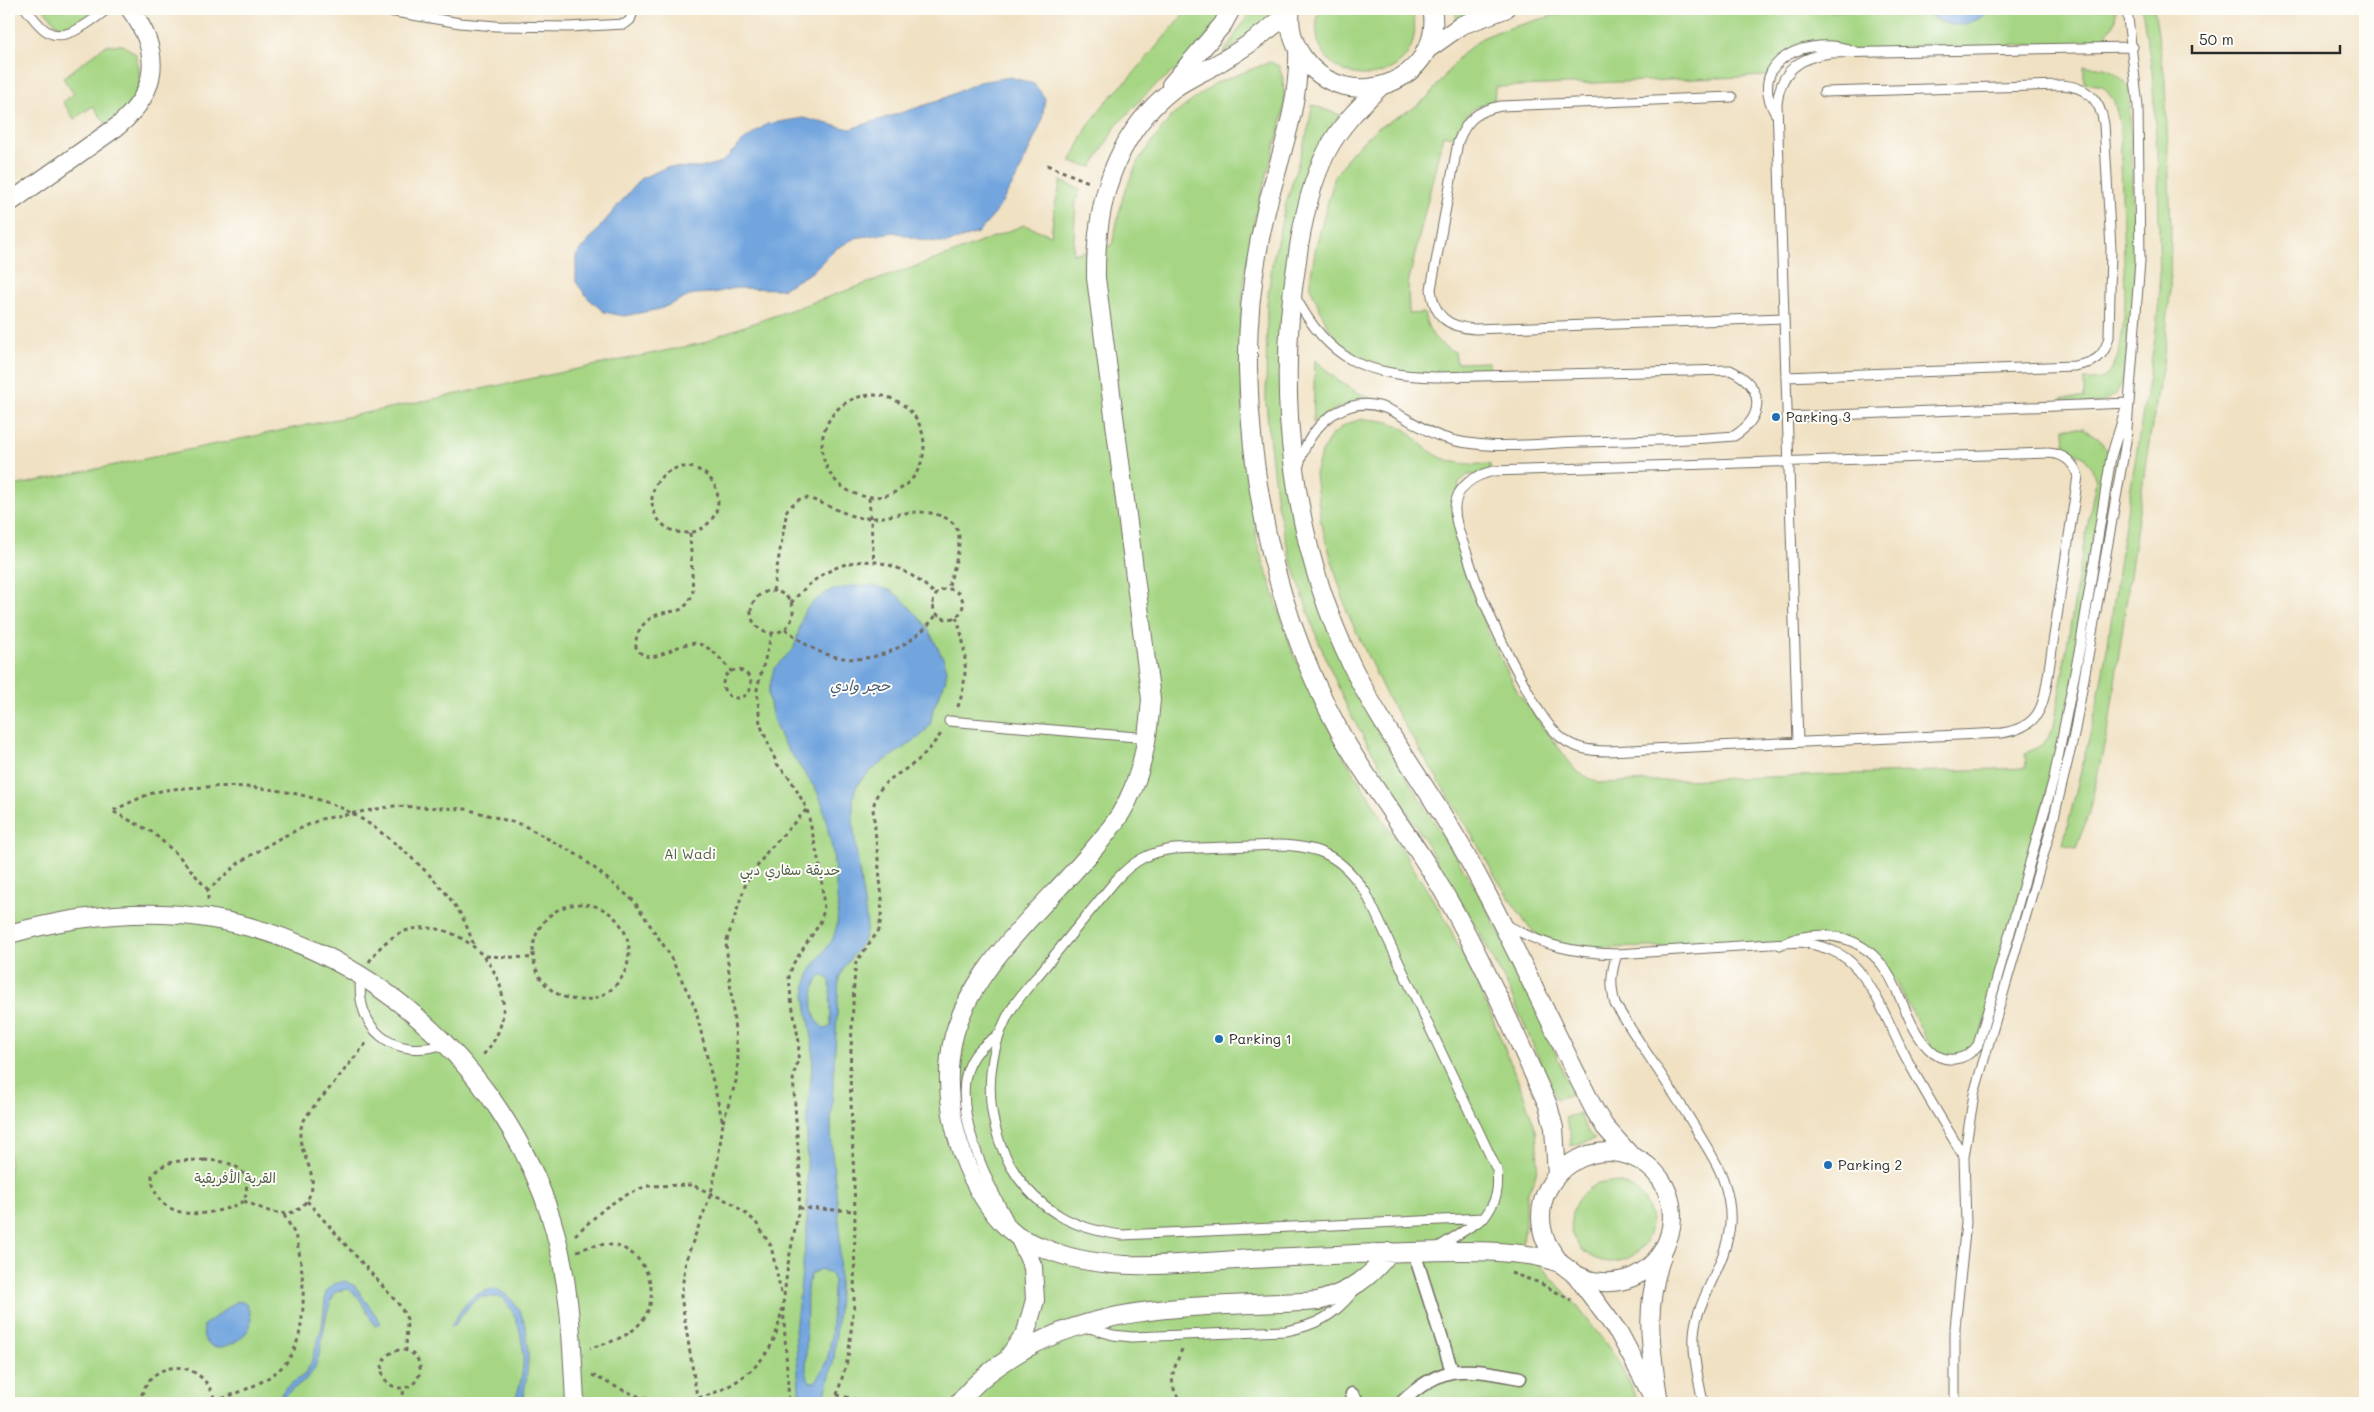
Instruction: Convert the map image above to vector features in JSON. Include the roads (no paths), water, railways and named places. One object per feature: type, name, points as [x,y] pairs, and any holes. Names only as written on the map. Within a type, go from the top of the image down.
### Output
[{"type":"street","points":[[9,202],[118,126],[134,113],[145,96],[151,76],[152,56],[147,36],[130,9]]},
{"type":"street","points":[[1231,9],[1223,24],[1133,130],[1117,158],[1106,188],[1098,233],[1096,278],[1151,699],[1148,738],[1138,776],[1121,812],[1097,843],[996,958],[974,987],[958,1020],[950,1055],[949,1092],[954,1127],[964,1158],[977,1188],[995,1215],[1019,1237],[1049,1251],[1080,1260],[1112,1264],[1153,1264],[1433,1251],[1519,1254],[1560,1263]]},
{"type":"street","points":[[1291,10],[1291,32],[1298,50],[1309,66],[1324,78],[1342,86],[1361,89],[1380,87],[1398,79],[1414,67],[1425,52],[1432,33],[1432,9]]},
{"type":"street","points":[[1425,52],[1462,25],[1505,9]]},
{"type":"street","points":[[1154,106],[1188,80],[1245,47],[1291,10]]},
{"type":"street","points":[[1298,50],[1296,95],[1266,212],[1253,288],[1248,365],[1251,442],[1262,518],[1281,592],[1307,665],[1341,734],[1431,872],[1474,948],[1548,1105],[1555,1136],[1556,1175]]},
{"type":"street","points":[[1380,87],[1350,116],[1327,151],[1311,190],[1300,240],[1292,290],[1287,352],[1288,415],[1307,542],[1326,604],[1351,664],[1382,722],[1465,853],[1503,923],[1595,1111],[1618,1142],[1662,1180],[1670,1197],[1673,1216],[1672,1226],[1654,1277],[1650,1301],[1649,1326],[1657,1403]]},
{"type":"street","points":[[9,934],[54,922],[105,914],[156,913],[207,918],[261,930],[313,950],[360,976],[396,1001],[445,1043],[469,1068],[496,1106],[531,1170],[550,1216],[562,1255],[573,1360],[575,1403]]},
{"type":"street","points":[[1632,1156],[1612,1151],[1591,1153],[1572,1161],[1556,1175],[1546,1191],[1542,1210],[1542,1229],[1549,1248],[1560,1263],[1575,1275],[1619,1333],[1657,1403]]},
{"type":"street","points":[[1007,1359],[1026,1332],[1035,1300],[1032,1267],[1019,1237]]},
{"type":"street","points":[[959,1403],[979,1380],[1007,1359],[1040,1340],[1076,1326],[1113,1315],[1156,1309],[1318,1301],[1340,1295],[1359,1284],[1376,1270],[1390,1252]]},
{"type":"street","points":[[1414,1252],[1452,1371]]},
{"type":"street","points":[[1575,1275],[1594,1281],[1613,1282],[1632,1278],[1649,1268],[1662,1253]]},
{"type":"street","points":[[1401,1403],[1426,1382],[1452,1371],[1480,1371],[1520,1378]]},
{"type":"lane","points":[[26,9],[41,26],[56,36],[66,35],[74,31],[108,9]]},
{"type":"lane","points":[[377,9],[460,23],[532,28],[625,24],[630,20],[634,9]]},
{"type":"lane","points":[[1955,1403],[1955,1328],[1966,1223],[1964,1156],[1974,1094],[2047,844],[2074,735],[2126,441],[2140,261],[2138,106],[2133,47],[2127,9]]},
{"type":"lane","points":[[1777,117],[1771,106],[1768,84],[1771,74],[1784,56],[1798,49],[1813,45],[1829,44],[1859,53]]},
{"type":"lane","points":[[1798,742],[1776,104],[1781,82],[1797,64],[1818,54],[2133,47]]},
{"type":"lane","points":[[1786,377],[2074,366],[2086,364],[2098,358],[2106,349],[2109,337],[2111,250],[2104,124],[2102,111],[2096,99],[2087,91],[2075,86],[2062,85],[1824,92]]},
{"type":"lane","points":[[1732,96],[1501,106],[1478,112],[1469,120],[1458,142],[1431,288],[1432,302],[1438,314],[1448,323],[1461,328],[1474,329],[1784,318]]},
{"type":"lane","points":[[1292,290],[1308,322],[1333,348],[1364,366],[1399,376],[1730,370],[1743,376],[1753,387],[1757,402],[1755,416],[1746,428],[1734,436],[1488,445],[1442,437],[1378,405],[1352,406],[1329,417],[1313,433],[1302,454],[1296,478]]},
{"type":"lane","points":[[1787,416],[2128,403]]},
{"type":"lane","points":[[1780,945],[1806,936],[1826,936],[1845,938],[1860,945],[1873,955],[1883,967],[1921,1039],[1929,1050],[1942,1058],[1956,1059],[1970,1055],[1978,1045],[2054,778],[2081,642],[2111,457],[2120,420],[2128,403]]},
{"type":"lane","points":[[2048,453],[2068,458],[2075,466],[2078,476],[2044,703],[2038,716],[2028,725],[2016,731],[2002,733],[1798,742],[1590,751],[1572,745],[1556,734],[1545,719],[1501,643],[1478,589],[1459,532],[1455,505],[1460,492],[1468,481],[1480,474],[1494,471],[2048,453]]},
{"type":"lane","points":[[949,721],[1148,738]]},
{"type":"lane","points":[[1433,1251],[1484,1218],[1494,1204],[1498,1187],[1497,1170],[1366,893],[1354,875],[1339,861],[1320,851],[1300,846],[1278,845],[1157,851],[1127,867],[1018,1000],[999,1034],[992,1063],[990,1092],[1000,1144],[1009,1164],[1022,1183],[1056,1214],[1077,1225],[1099,1232],[1122,1235],[1484,1218]]},
{"type":"lane","points":[[1503,923],[1529,937],[1558,948],[1587,953],[1617,954],[1780,945],[1801,942],[1823,946],[1842,955],[1858,969],[1922,1087],[1964,1156]]},
{"type":"lane","points":[[1617,954],[1612,970],[1611,987],[1615,1004],[1685,1111],[1723,1177],[1727,1190],[1730,1224],[1726,1243],[1721,1262],[1698,1316],[1694,1335],[1694,1355],[1704,1403]]},
{"type":"lane","points":[[360,976],[361,1006],[366,1020],[387,1041],[401,1047],[416,1050],[431,1048],[445,1043]]},
{"type":"lane","points":[[999,1034],[982,1046],[970,1064],[964,1084],[965,1104],[973,1140],[985,1174],[1019,1237]]},
{"type":"lane","points":[[1076,1326],[1113,1334],[1158,1336],[1286,1331],[1310,1326],[1330,1316],[1359,1284]]},
{"type":"water","points":[[1923,9],[1994,9],[1974,21],[1958,25],[1942,22]]},
{"type":"water","points":[[1011,77],[1034,84],[1045,98],[1042,121],[1018,175],[995,214],[978,233],[947,243],[922,240],[894,232],[855,238],[834,250],[812,272],[782,289],[735,288],[714,293],[694,294],[660,309],[624,316],[604,312],[588,298],[576,282],[576,256],[640,179],[667,167],[700,168],[722,162],[742,142],[767,124],[803,118],[850,129],[938,101],[979,82]]},
{"type":"water","name":"حجر وادي","points":[[851,586],[874,586],[890,590],[901,598],[926,625],[944,660],[947,670],[945,682],[933,709],[930,725],[923,734],[870,772],[857,786],[854,796],[854,832],[867,929],[863,941],[839,978],[831,1124],[840,1230],[839,1296],[834,1360],[823,1403],[800,1403],[795,1330],[807,1231],[807,1119],[813,1058],[812,1038],[805,998],[806,983],[812,968],[833,939],[837,925],[838,907],[833,853],[822,803],[817,791],[782,741],[773,719],[768,694],[774,668],[794,648],[804,612],[812,603],[827,592]],"holes":[[[824,975],[830,980],[831,1026],[826,1029],[816,1019],[813,1005],[816,982],[819,976]],[[820,1269],[830,1273],[834,1281],[830,1347],[822,1372],[815,1382],[809,1381],[806,1371],[807,1289],[811,1274]]]},
{"type":"water","points":[[345,1281],[355,1286],[381,1323],[375,1326],[359,1298],[349,1289],[336,1291],[326,1317],[321,1348],[312,1373],[288,1393],[280,1403],[276,1403],[285,1388],[305,1374],[311,1363],[322,1326],[326,1292],[334,1284]]},
{"type":"water","points":[[496,1289],[509,1298],[518,1309],[524,1323],[528,1356],[522,1403],[513,1403],[522,1377],[523,1348],[516,1319],[510,1307],[501,1297],[480,1297],[470,1305],[453,1327],[451,1326],[464,1306],[474,1296]]},
{"type":"water","points":[[237,1301],[246,1303],[251,1317],[251,1323],[247,1331],[230,1345],[216,1347],[210,1345],[204,1338],[204,1325]]},
{"type":"place","name":"Parking 3","points":[[1776,417]]},
{"type":"place","name":"Parking 1","points":[[1219,1039]]},
{"type":"place","name":"Parking 2","points":[[1828,1165]]},
{"type":"park label","name":"Al Wadi","points":[[690,854]]},
{"type":"park label","name":"حديقة سفاري دبي","points":[[790,870]]},
{"type":"park label","name":"القرية الأفريقية","points":[[235,1178]]}]
